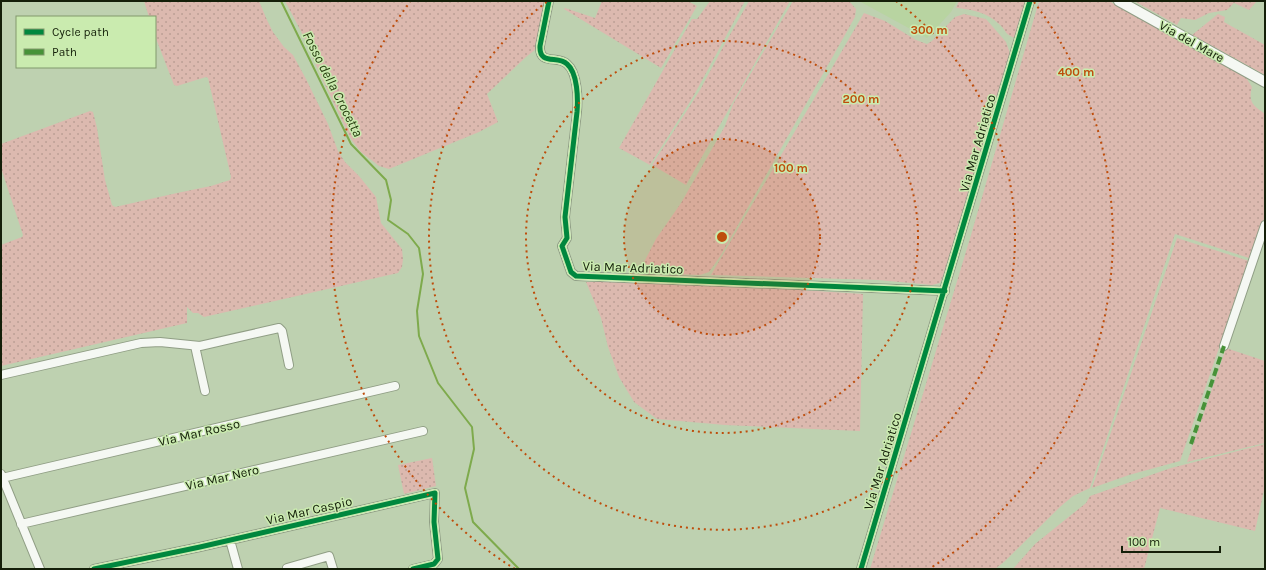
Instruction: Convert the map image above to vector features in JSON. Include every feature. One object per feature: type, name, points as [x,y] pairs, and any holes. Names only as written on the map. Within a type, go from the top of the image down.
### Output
[{"type":"main road","name":"Via del Mare","points":[[1119,1],[1265,82]]},
{"type":"street","name":"Via Mar Adriatico","points":[[549,1],[540,52],[546,59],[561,61],[568,65],[573,73],[577,95],[577,112],[565,217],[567,238],[562,246],[571,272],[576,276],[945,291]]},
{"type":"street","name":"Via Mar Adriatico","points":[[861,569],[945,291],[1030,1]]},
{"type":"street","points":[[1224,346],[1265,225]]},
{"type":"street","points":[[1,375],[144,342],[202,346],[279,328],[282,331],[289,365]]},
{"type":"street","points":[[195,346],[205,391]]},
{"type":"street","name":"Via Mar Rosso","points":[[2,476],[395,386]]},
{"type":"street","name":"Via Mar Nero","points":[[20,524],[423,431]]},
{"type":"street","points":[[2,476],[20,524],[40,569]]},
{"type":"street","name":"Via Mar Caspio","points":[[94,569],[230,540],[435,493],[434,522],[438,558],[434,564],[413,569]]},
{"type":"street","points":[[230,540],[238,569]]},
{"type":"street","points":[[287,568],[329,556],[333,569]]},
{"type":"shaded area","points":[[144,1],[259,1],[273,32],[284,47],[293,55],[306,79],[328,124],[338,151],[345,162],[376,197],[381,223],[402,249],[402,267],[398,273],[204,317],[198,313],[193,313],[187,307],[187,323],[1,366],[1,245],[22,237],[23,235],[1,168],[1,144],[90,111],[93,112],[97,128],[105,180],[112,205],[115,207],[211,186],[230,180],[231,177],[208,78],[206,77],[177,86],[174,85],[156,39],[156,16],[149,16]]},
{"type":"shaded area","points":[[285,1],[545,1],[536,49],[487,94],[498,122],[479,132],[389,169],[379,166],[361,152],[351,139],[305,39]]},
{"type":"shaded area","points":[[602,1],[688,1],[697,6],[661,68],[564,9],[565,8],[595,18]]},
{"type":"shaded area","points":[[710,1],[745,1],[693,97],[650,165],[619,148],[692,19],[697,19]]},
{"type":"shaded area","points":[[749,1],[790,1],[686,185],[652,165],[700,90]]},
{"type":"shaded area","points":[[793,1],[849,1],[856,9],[855,17],[721,255],[709,272],[700,275],[645,273],[641,268],[656,239],[681,203],[725,126],[733,104]]},
{"type":"shaded area","points":[[859,1],[957,1],[951,12],[927,38]]},
{"type":"shaded area","points":[[959,1],[1026,1],[1015,38],[1007,34],[1002,26],[985,14],[968,9],[956,8]]},
{"type":"shaded area","points":[[1039,1],[1109,1],[1245,76],[1252,87],[1252,103],[1265,114],[1265,216],[1249,258],[1175,234],[1090,488],[1073,496],[1061,506],[995,569],[870,569],[971,235]]},
{"type":"shaded area","points":[[1134,1],[1257,1],[1249,10],[1234,3],[1227,10],[1209,13],[1195,20],[1181,18],[1177,25]]},
{"type":"shaded area","points":[[864,13],[885,21],[916,40],[927,44],[932,41],[955,17],[964,14],[986,19],[1006,42],[1011,56],[940,283],[932,285],[878,280],[711,275]]},
{"type":"shaded area","points":[[1218,14],[1225,17],[1224,22],[1265,45],[1265,75],[1192,35]]},
{"type":"shaded area","points":[[1177,238],[1249,261],[1180,461],[1129,475],[1092,488]]},
{"type":"shaded area","points":[[586,282],[690,284],[863,294],[860,431],[725,425],[657,419],[634,402],[619,377],[608,347],[601,318]]},
{"type":"shaded area","points":[[1226,348],[1265,361],[1265,443],[1187,462]]},
{"type":"shaded area","points":[[1265,444],[1265,486],[1255,531],[1160,508],[1144,569],[1013,569],[1035,544],[1086,503],[1090,496],[1171,468]]},
{"type":"shaded area","points":[[432,458],[436,486],[404,494],[398,465]]},
{"type":"waterway","name":"Fosso della Crocetta","points":[[281,1],[351,144],[386,180],[391,200],[388,220],[408,234],[419,248],[423,274],[417,311],[419,336],[438,383],[472,427],[474,449],[465,488],[473,522],[519,569]]},
{"type":"marked path","points":[[1191,444],[1224,346]]},
{"type":"cycle path","points":[[549,1],[540,46],[541,52],[546,58],[563,61],[567,64],[571,68],[576,87],[577,112],[565,217],[567,238],[562,246],[571,272],[576,276],[945,291]]},
{"type":"cycle path","points":[[861,569],[1030,1]]},
{"type":"cycle path","points":[[94,569],[200,547],[435,493],[434,522],[438,559],[434,564],[413,569]]}]
